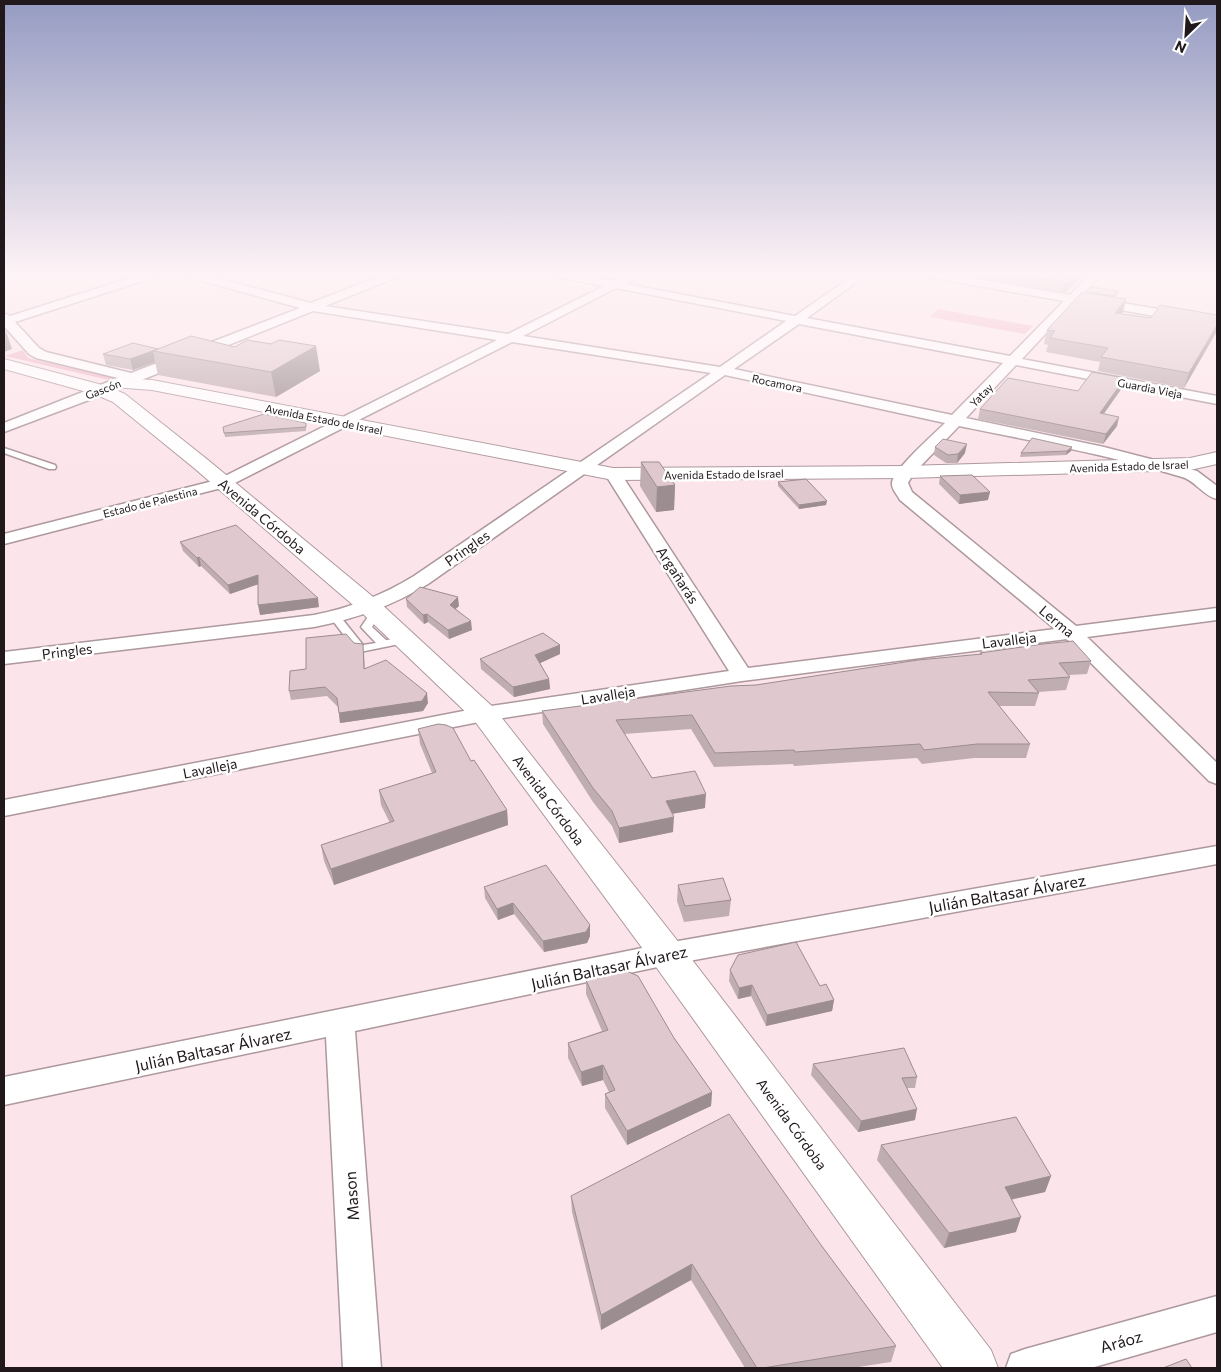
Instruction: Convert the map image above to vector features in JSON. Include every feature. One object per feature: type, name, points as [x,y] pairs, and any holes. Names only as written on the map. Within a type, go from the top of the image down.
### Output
[{"type":"main road","name":"Avenida Córdoba","points":[[4,364],[117,384],[119,398],[373,609],[395,642],[484,714],[667,954],[973,1368]]},
{"type":"main road","name":"Avenida Estado de Israel","points":[[117,384],[152,385],[613,474],[906,472],[1190,464],[1217,458]]},
{"type":"street","points":[[21,337],[33,350],[41,355],[117,384]]},
{"type":"street","name":"Gascón","points":[[4,428],[237,337]]},
{"type":"street","name":"Rocamora","points":[[503,337],[723,372],[1162,465],[1191,474],[1217,494]]},
{"type":"street","name":"Pringles","points":[[4,658],[335,617],[373,609],[421,580],[773,337]]},
{"type":"street","name":"Guardia Vieja","points":[[885,337],[1217,400]]},
{"type":"street","name":"Yatay","points":[[906,472],[1037,337]]},
{"type":"street","name":"Estado de Palestina","points":[[4,539],[223,483],[509,338]]},
{"type":"street","name":"Lerma","points":[[906,472],[900,483],[901,489],[906,496],[1071,632],[1217,776]]},
{"type":"street","name":"Argañarás","points":[[613,474],[742,675]]},
{"type":"street","name":"Lavalleja","points":[[4,808],[484,714],[742,675],[1217,614]]},
{"type":"street","name":"Julián Baltasar Álvarez","points":[[4,1092],[667,954],[1217,855]]},
{"type":"street","name":"Mason","points":[[340,1023],[362,1368]]},
{"type":"street","name":"Aráoz","points":[[1025,1368],[1217,1314]]},
{"type":"lane","points":[[4,450],[52,467]]},
{"type":"lane","points":[[335,617],[360,649],[395,642]]},
{"type":"shaded area","points":[[23,350],[28,358],[115,378],[109,380],[5,356]]},
{"type":"building","points":[[188,337],[235,347],[247,340],[271,344],[279,340],[316,346],[271,372],[153,351]]},
{"type":"building","points":[[1210,337],[1189,373],[1101,357],[1108,348],[1050,338]]},
{"type":"building","points":[[133,343],[158,349],[130,359],[103,354]]},
{"type":"building","points":[[1092,372],[1125,378],[1100,413],[1119,417],[1106,434],[980,409],[1008,378],[1078,391]]},
{"type":"building","points":[[264,414],[306,423],[306,427],[224,433],[223,427]]},
{"type":"building","points":[[1032,438],[1072,447],[1067,451],[1021,453]]},
{"type":"building","points":[[943,439],[967,444],[958,454],[948,455],[935,447]]},
{"type":"building","points":[[641,462],[659,462],[675,485],[657,487]]},
{"type":"building","points":[[972,475],[990,492],[960,495],[940,476]]},
{"type":"building","points":[[806,479],[827,501],[799,505],[778,482]]},
{"type":"building","points":[[236,525],[318,598],[258,605],[258,575],[228,585],[199,557],[197,558],[180,542]]},
{"type":"building","points":[[420,587],[458,597],[450,605],[471,621],[448,630],[427,614],[423,615],[406,599]]},
{"type":"building","points":[[543,633],[560,645],[535,655],[549,679],[513,687],[480,659]]},
{"type":"building","points":[[346,634],[354,643],[363,644],[364,669],[386,660],[427,693],[422,701],[339,713],[337,698],[325,687],[289,691],[290,671],[306,669],[306,638]]},
{"type":"building","points":[[1073,641],[1091,661],[1059,663],[1070,677],[1028,680],[1039,693],[988,692],[1030,744],[977,744],[924,750],[920,744],[795,752],[794,750],[715,753],[692,715],[616,720],[652,778],[695,771],[706,794],[666,801],[674,817],[619,828],[612,811],[593,788],[542,711],[731,686],[756,685],[918,660],[982,654],[980,653]]},
{"type":"building","points":[[438,724],[453,728],[471,761],[474,760],[507,810],[331,869],[321,845],[394,821],[379,790],[436,772],[418,729]]},
{"type":"building","points":[[546,865],[590,925],[586,932],[543,941],[513,903],[497,909],[484,887]]},
{"type":"building","points":[[723,878],[731,900],[685,906],[678,885]]},
{"type":"building","points":[[796,942],[820,986],[826,984],[834,1000],[767,1015],[752,985],[739,988],[730,970],[738,955]]},
{"type":"building","points":[[624,970],[638,976],[674,1038],[712,1092],[627,1131],[605,1094],[615,1090],[603,1065],[581,1072],[568,1043],[608,1030],[586,980]]},
{"type":"building","points":[[904,1048],[917,1077],[902,1078],[917,1109],[861,1121],[813,1064]]},
{"type":"building","points":[[729,1114],[821,1245],[896,1346],[757,1368],[692,1264],[601,1315],[571,1196]]},
{"type":"building","points":[[1016,1117],[1051,1176],[1005,1187],[1021,1217],[949,1233],[881,1145]]},
{"type":"building","points":[[1186,1359],[1192,1368],[1163,1368]]}]
